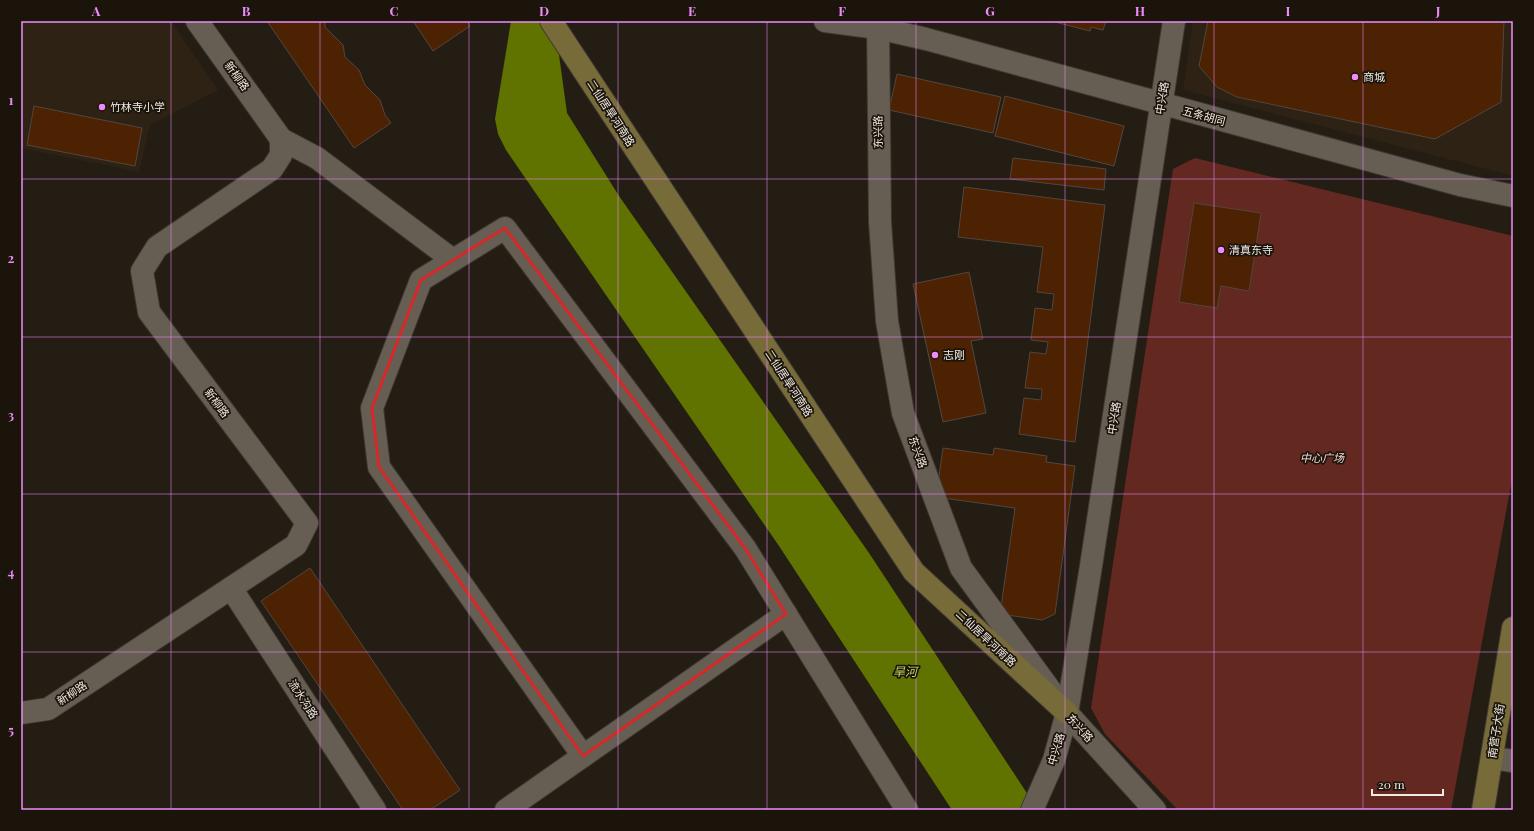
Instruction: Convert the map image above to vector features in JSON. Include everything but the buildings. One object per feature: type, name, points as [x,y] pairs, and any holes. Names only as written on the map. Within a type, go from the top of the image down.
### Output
[{"type":"street","name":"新柳路","points":[[21,713],[48,709],[296,545],[307,523],[149,312],[142,271],[157,247],[272,169],[281,155],[281,139],[198,21]]},
{"type":"street","name":"二仙居旱河南路","points":[[551,21],[914,572],[1066,713]]},
{"type":"street","name":"五条胡同","points":[[825,21],[878,24],[1161,104],[1453,183],[1513,196]]},
{"type":"street","name":"中兴路","points":[[1032,810],[1054,760],[1066,713],[1092,566],[1174,21]]},
{"type":"street","name":"东兴路","points":[[878,24],[880,230],[887,321],[903,413],[961,568],[1066,713],[1155,810]]},
{"type":"street","points":[[281,139],[316,158],[453,260]]},
{"type":"street","points":[[583,756],[379,467],[372,408],[421,280],[505,228],[745,548],[907,810]]},
{"type":"street","name":"流水沟路","points":[[230,588],[375,810]]},
{"type":"street","points":[[506,810],[786,614]]},
{"type":"street","name":"南营子大街","points":[[1483,810],[1513,628]]},
{"type":"street","points":[[1492,758],[1513,761]]},
{"type":"highlighted area","points":[[505,228],[745,548],[786,614],[583,756],[379,467],[372,408],[421,280]]},
{"type":"shaded area","name":"竹林寺小学","points":[[21,21],[171,21],[218,90],[150,125],[139,172],[21,148]]},
{"type":"shaded area","name":"商城","points":[[1193,21],[1513,21],[1513,176],[1183,90]]},
{"type":"green space","name":"中心广场","points":[[1195,158],[1513,236],[1513,474],[1451,810],[1178,810],[1105,734],[1091,708],[1173,169]]},
{"type":"water","name":"旱河","points":[[511,21],[556,21],[556,33],[567,113],[619,196],[869,553],[1038,810],[952,810],[779,546],[506,150],[498,134],[495,119]]},
{"type":"place","name":"商城","points":[[1355,77]]},
{"type":"place","name":"竹林寺小学","points":[[102,107]]},
{"type":"place","name":"清真东寺","points":[[1221,250]]},
{"type":"place","name":"志刚","points":[[935,355]]}]
